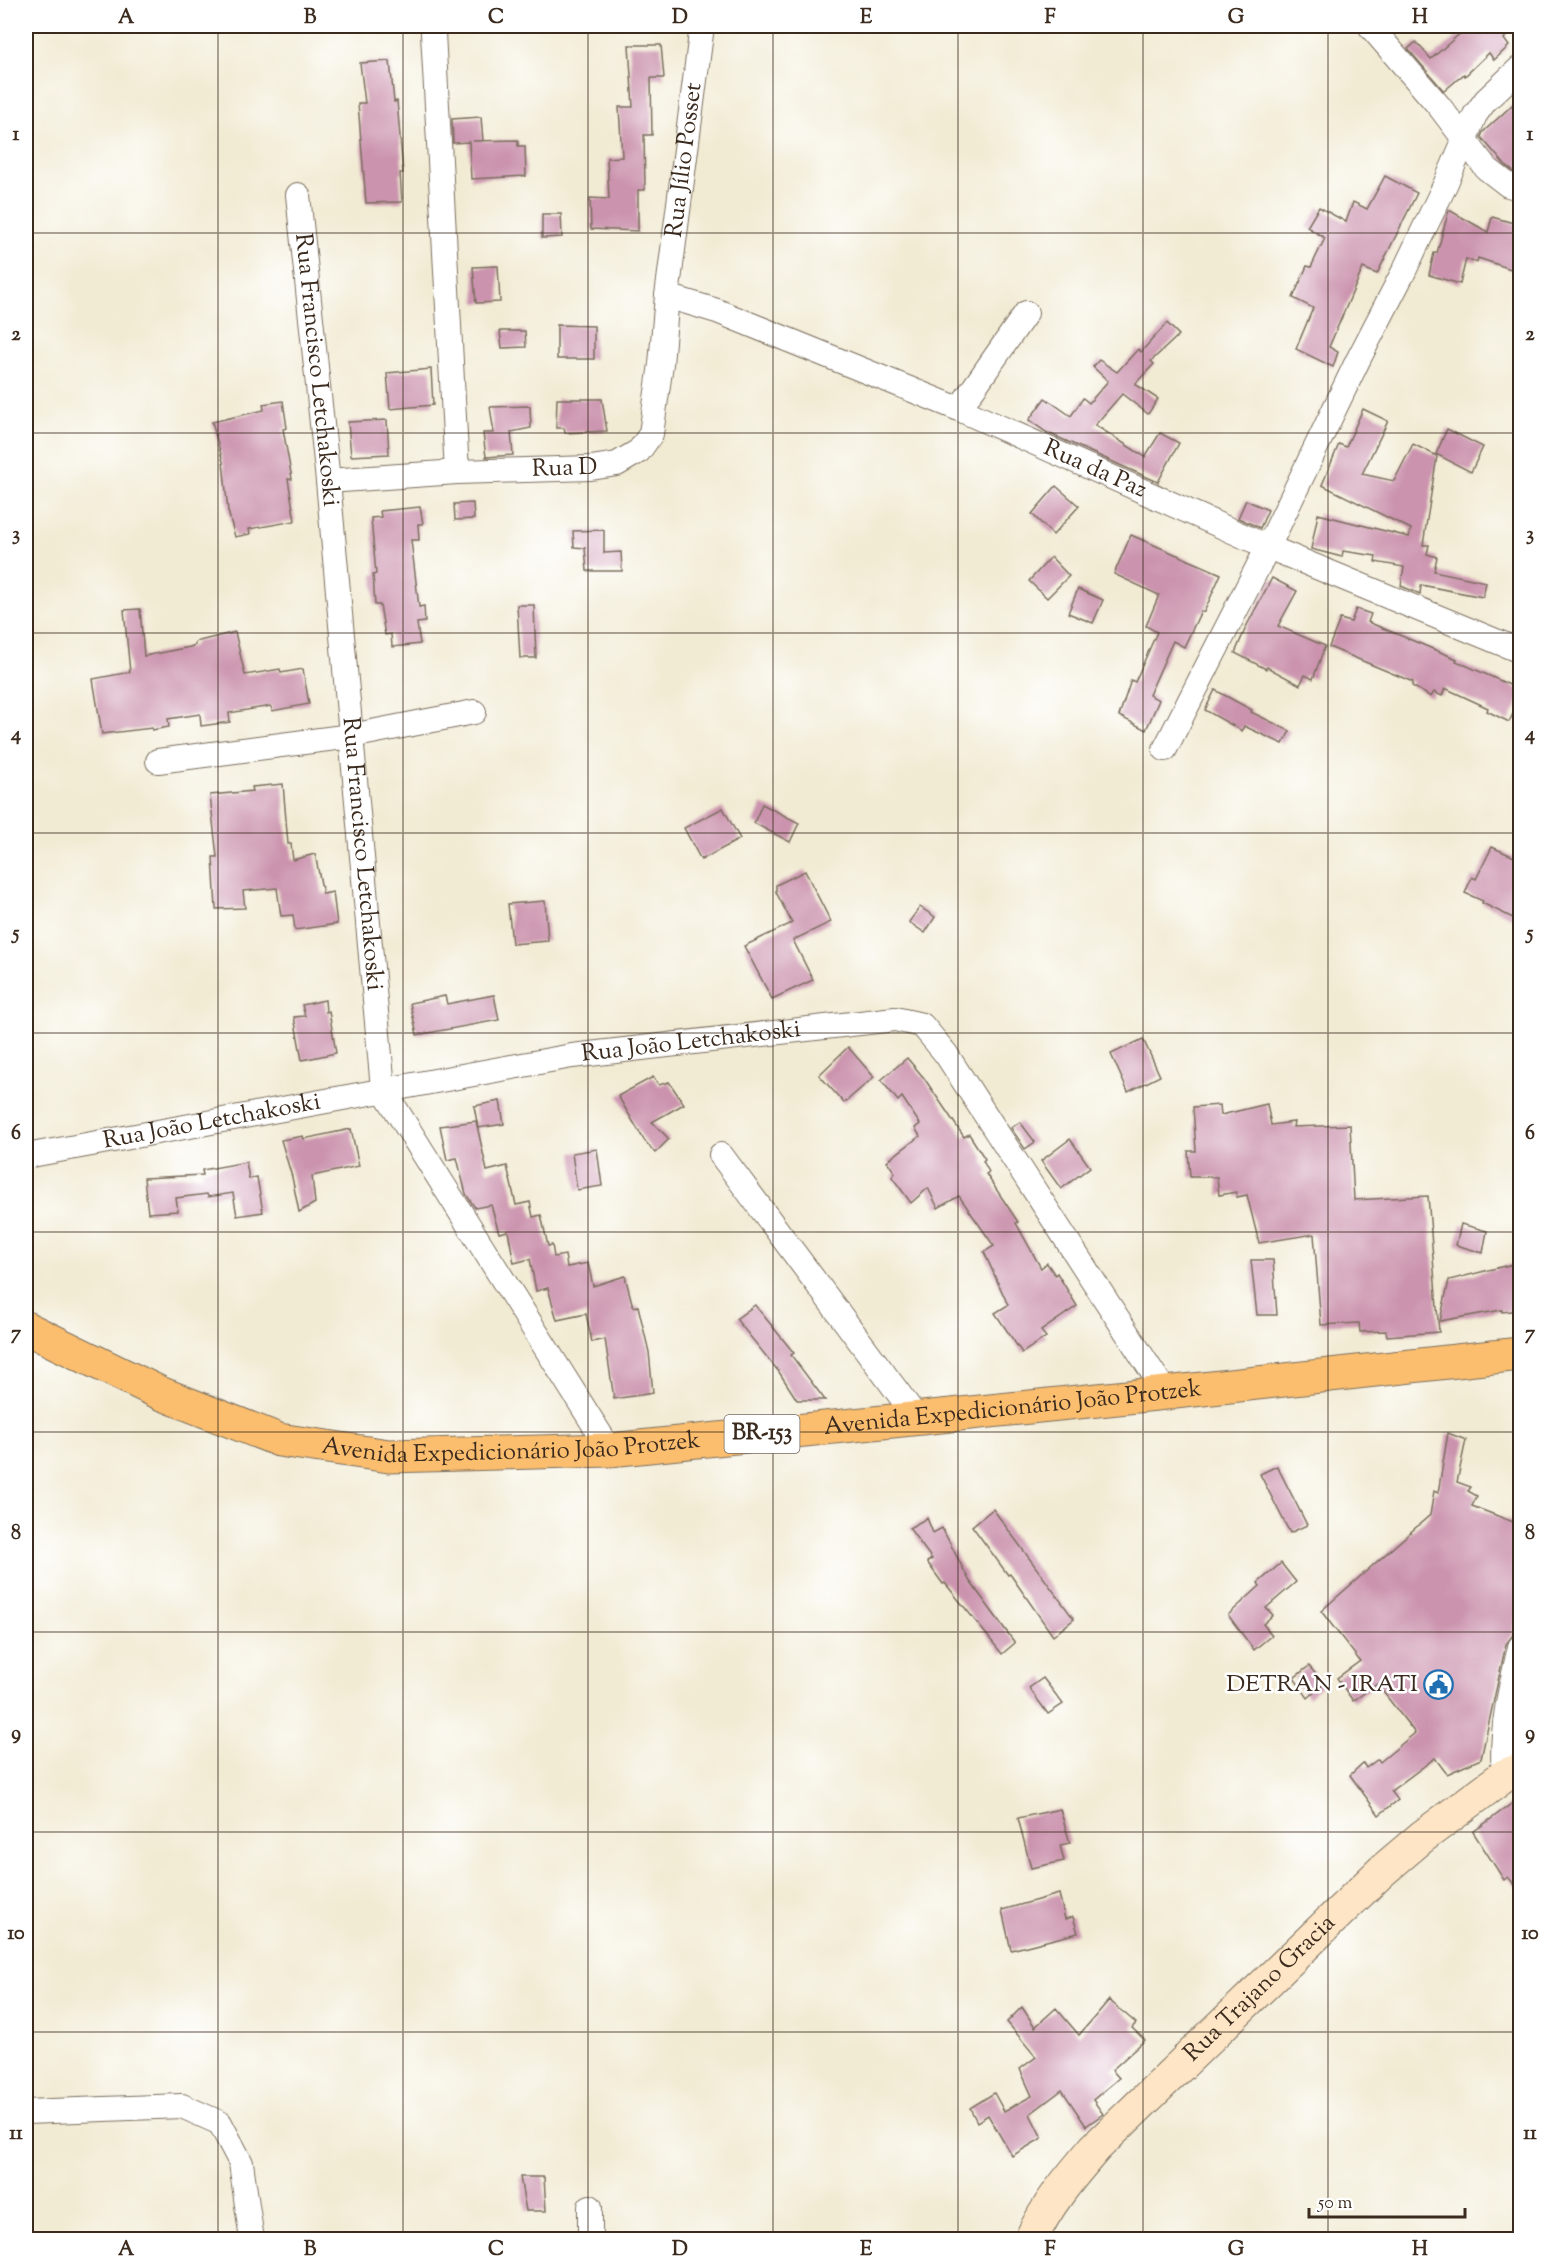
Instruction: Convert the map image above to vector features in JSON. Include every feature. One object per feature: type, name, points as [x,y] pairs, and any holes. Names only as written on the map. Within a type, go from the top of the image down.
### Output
[{"type":"highway","name":"Avenida Expedicionário João Protzek","points":[[26,1328],[160,1393],[279,1440],[389,1456],[610,1450],[1521,1354]]},
{"type":"main road","name":"Rua Trajano Gracia","points":[[1030,2240],[1038,2223],[1067,2181],[1103,2140],[1382,1871],[1422,1837],[1512,1773]]},
{"type":"street","name":"Rua Jílio Posset","points":[[667,296],[702,26]]},
{"type":"street","points":[[1371,26],[1439,106],[1486,168],[1508,185],[1521,188]]},
{"type":"street","points":[[432,33],[457,472]]},
{"type":"street","points":[[1165,749],[1404,271],[1475,115],[1486,100],[1521,68]]},
{"type":"street","name":"Rua Francisco Letchakoski","points":[[298,195],[328,481],[383,1089],[610,1450]]},
{"type":"street","name":"Rua da Paz","points":[[667,296],[717,311],[959,409],[1268,547],[1521,651]]},
{"type":"street","name":"Rua D","points":[[328,481],[457,472],[591,468],[616,464],[639,451],[651,434],[661,364],[667,296]]},
{"type":"street","points":[[959,409],[1026,313]]},
{"type":"street","points":[[158,761],[351,736],[474,712]]},
{"type":"street","name":"Rua João Letchakoski","points":[[26,1156],[383,1089],[584,1055],[895,1020],[922,1024],[946,1054],[1166,1393]]},
{"type":"street","points":[[722,1155],[918,1418]]},
{"type":"street","points":[[1512,1773],[1502,1749],[1506,1706],[1521,1647]]},
{"type":"street","points":[[26,2112],[182,2106],[220,2123],[241,2163],[252,2240]]},
{"type":"street","points":[[590,2207],[590,2240]]},
{"type":"building","points":[[1475,26],[1500,26],[1507,34],[1504,39],[1509,46],[1494,60],[1489,53],[1465,76],[1464,74],[1444,91],[1408,49],[1416,42],[1431,59],[1464,30],[1467,33]]},
{"type":"building","points":[[629,45],[661,45],[664,78],[651,78],[652,135],[644,135],[645,190],[638,190],[638,231],[591,229],[590,198],[609,199],[607,158],[622,157],[619,107],[633,107]]},
{"type":"building","points":[[390,61],[394,102],[397,101],[403,173],[400,173],[402,202],[366,203],[358,103],[365,103],[360,63]]},
{"type":"building","points":[[1521,97],[1521,173],[1514,172],[1505,165],[1481,137],[1483,132]]},
{"type":"building","points":[[481,117],[483,141],[518,140],[518,146],[525,146],[526,176],[471,179],[469,142],[453,143],[452,119]]},
{"type":"building","points":[[1385,176],[1417,193],[1377,274],[1363,268],[1329,347],[1338,352],[1333,367],[1296,349],[1313,308],[1293,298],[1307,266],[1311,267],[1325,238],[1307,227],[1319,207],[1346,222],[1353,202],[1367,209]]},
{"type":"building","points":[[1449,210],[1488,232],[1492,217],[1521,225],[1521,266],[1513,264],[1511,269],[1478,258],[1477,262],[1466,259],[1460,284],[1429,275]]},
{"type":"building","points":[[542,214],[561,214],[562,237],[542,238]]},
{"type":"building","points":[[498,266],[500,302],[476,303],[473,267]]},
{"type":"building","points":[[1167,323],[1179,335],[1151,361],[1154,364],[1135,384],[1158,399],[1148,414],[1122,394],[1095,425],[1145,457],[1160,433],[1179,443],[1158,482],[1046,432],[1029,420],[1045,398],[1071,416],[1083,398],[1089,403],[1108,381],[1093,367],[1099,360],[1117,372],[1138,349],[1141,352]]},
{"type":"building","points":[[557,325],[594,326],[594,359],[557,359]]},
{"type":"building","points":[[500,331],[525,331],[526,347],[502,348]]},
{"type":"building","points":[[431,369],[433,405],[390,409],[387,373]]},
{"type":"building","points":[[557,399],[602,399],[607,431],[565,433],[564,428],[556,428]]},
{"type":"building","points":[[283,401],[287,428],[283,429],[292,479],[288,479],[295,521],[249,529],[250,534],[235,537],[228,511],[223,462],[212,422],[264,410],[263,404]]},
{"type":"building","points":[[530,406],[531,428],[511,432],[513,455],[486,457],[483,433],[494,433],[490,407]]},
{"type":"building","points":[[1363,409],[1388,421],[1362,474],[1394,481],[1413,444],[1437,456],[1423,545],[1429,545],[1427,554],[1437,557],[1434,571],[1486,582],[1483,597],[1421,585],[1420,594],[1401,586],[1404,567],[1375,562],[1376,556],[1343,551],[1342,557],[1311,549],[1318,514],[1409,537],[1411,529],[1322,485],[1339,444],[1346,447]]},
{"type":"building","points":[[387,420],[389,454],[351,456],[348,422]]},
{"type":"building","points":[[1447,429],[1483,447],[1471,472],[1436,454]]},
{"type":"building","points":[[1056,486],[1079,506],[1053,535],[1032,514]]},
{"type":"building","points":[[1246,500],[1268,510],[1260,528],[1238,518]]},
{"type":"building","points":[[473,503],[474,519],[455,520],[454,504]]},
{"type":"building","points":[[420,507],[423,524],[418,524],[419,540],[411,540],[419,607],[424,606],[425,622],[417,623],[420,644],[392,647],[391,634],[385,635],[380,605],[375,605],[373,575],[376,574],[371,518],[381,517],[380,511]]},
{"type":"building","points":[[604,530],[604,553],[621,552],[622,571],[587,571],[585,548],[574,547],[573,531]]},
{"type":"building","points":[[1131,535],[1221,574],[1204,612],[1201,611],[1184,647],[1173,641],[1149,695],[1159,700],[1146,730],[1119,716],[1131,680],[1135,682],[1157,632],[1146,626],[1159,595],[1114,574]]},
{"type":"building","points":[[1051,557],[1069,576],[1047,598],[1029,581]]},
{"type":"building","points":[[1272,578],[1297,591],[1278,626],[1325,646],[1313,679],[1305,675],[1300,685],[1235,653]]},
{"type":"building","points":[[1078,589],[1103,600],[1093,623],[1068,613]]},
{"type":"building","points":[[517,605],[534,605],[536,658],[520,658]]},
{"type":"building","points":[[140,609],[144,656],[190,647],[195,645],[195,642],[235,632],[245,675],[280,669],[281,673],[303,669],[309,704],[272,711],[271,706],[229,713],[230,722],[201,726],[200,714],[168,719],[169,727],[102,734],[93,679],[130,672],[124,610]]},
{"type":"building","points":[[1356,609],[1371,614],[1368,622],[1457,659],[1456,661],[1521,690],[1521,697],[1509,722],[1487,711],[1488,708],[1445,688],[1442,696],[1434,692],[1431,697],[1412,686],[1413,682],[1329,647],[1340,619],[1351,622]]},
{"type":"building","points":[[1215,690],[1252,710],[1251,712],[1290,731],[1283,744],[1244,726],[1242,731],[1205,710]]},
{"type":"building","points":[[283,784],[288,844],[291,844],[293,860],[315,854],[323,894],[333,892],[337,924],[295,930],[293,915],[281,916],[277,888],[243,891],[245,908],[216,909],[213,857],[217,857],[210,795],[253,791],[252,787]]},
{"type":"building","points":[[762,804],[799,823],[790,842],[754,823]]},
{"type":"building","points":[[723,808],[740,839],[701,860],[684,828]]},
{"type":"building","points":[[1492,847],[1521,860],[1521,906],[1515,919],[1465,893],[1472,877],[1476,879]]},
{"type":"building","points":[[805,871],[831,922],[793,940],[813,980],[772,999],[744,946],[792,923],[776,892],[776,885]]},
{"type":"building","points":[[545,901],[548,941],[512,944],[508,904]]},
{"type":"building","points":[[920,907],[935,917],[925,933],[909,922]]},
{"type":"building","points":[[494,995],[499,1020],[417,1035],[410,1003],[445,996],[447,1004]]},
{"type":"building","points":[[325,1000],[336,1053],[302,1060],[294,1017],[305,1016],[302,1005]]},
{"type":"building","points":[[1143,1039],[1160,1076],[1128,1092],[1111,1054]]},
{"type":"building","points":[[848,1047],[874,1077],[844,1103],[819,1075]]},
{"type":"building","points":[[907,1058],[924,1078],[964,1137],[969,1134],[985,1159],[983,1161],[989,1172],[986,1174],[1018,1222],[1016,1223],[1041,1268],[1047,1263],[1055,1275],[1057,1273],[1077,1306],[1041,1331],[1046,1337],[1022,1353],[995,1313],[1008,1305],[984,1252],[994,1246],[959,1196],[938,1208],[928,1188],[911,1203],[892,1177],[895,1173],[887,1161],[920,1136],[915,1128],[920,1124],[902,1097],[898,1101],[881,1080]]},
{"type":"building","points":[[653,1077],[659,1085],[669,1082],[684,1104],[652,1122],[669,1139],[655,1153],[644,1140],[618,1096]]},
{"type":"building","points":[[500,1101],[504,1124],[478,1128],[474,1106]]},
{"type":"building","points":[[1267,1104],[1271,1125],[1294,1122],[1293,1127],[1350,1125],[1354,1200],[1428,1196],[1439,1332],[1387,1336],[1386,1331],[1360,1332],[1359,1323],[1321,1325],[1314,1234],[1259,1243],[1247,1195],[1237,1197],[1236,1192],[1219,1195],[1217,1177],[1190,1177],[1188,1151],[1196,1151],[1193,1107],[1220,1105],[1221,1115]]},
{"type":"building","points":[[476,1121],[487,1171],[507,1166],[516,1205],[530,1202],[533,1217],[541,1215],[548,1246],[552,1245],[554,1257],[565,1255],[567,1267],[588,1263],[593,1286],[625,1276],[633,1307],[638,1306],[649,1352],[653,1393],[614,1399],[605,1339],[592,1342],[586,1314],[557,1320],[548,1288],[536,1291],[530,1259],[514,1263],[508,1231],[499,1233],[491,1205],[475,1208],[466,1194],[457,1158],[447,1160],[440,1126]]},
{"type":"building","points":[[1020,1122],[1035,1142],[1025,1149],[1011,1128]]},
{"type":"building","points":[[351,1129],[359,1166],[312,1176],[315,1203],[299,1212],[281,1140],[303,1136],[304,1139]]},
{"type":"building","points":[[1070,1139],[1090,1167],[1061,1189],[1041,1161]]},
{"type":"building","points":[[597,1149],[602,1186],[577,1190],[572,1153]]},
{"type":"building","points":[[246,1162],[249,1179],[257,1177],[263,1212],[237,1216],[233,1193],[208,1197],[207,1194],[176,1198],[178,1211],[148,1213],[144,1178],[203,1175],[202,1170]]},
{"type":"building","points":[[1461,1224],[1487,1231],[1483,1253],[1456,1245]]},
{"type":"building","points":[[1251,1260],[1273,1260],[1277,1315],[1257,1315]]},
{"type":"building","points":[[1517,1263],[1521,1283],[1521,1310],[1502,1312],[1502,1310],[1440,1321],[1449,1280]]},
{"type":"building","points":[[755,1305],[794,1353],[791,1355],[825,1400],[797,1400],[779,1372],[736,1319]]},
{"type":"building","name":"DETRAN - IRATI","points":[[1448,1433],[1466,1440],[1457,1482],[1471,1487],[1468,1491],[1477,1496],[1472,1506],[1521,1525],[1521,1606],[1513,1635],[1506,1644],[1481,1759],[1447,1774],[1435,1758],[1391,1791],[1398,1800],[1379,1815],[1350,1775],[1363,1763],[1366,1768],[1378,1759],[1380,1762],[1415,1733],[1377,1684],[1353,1701],[1337,1678],[1360,1661],[1321,1611],[1430,1515],[1434,1491],[1438,1493]]},
{"type":"building","points":[[1277,1466],[1307,1525],[1290,1533],[1260,1474]]},
{"type":"building","points":[[993,1509],[1074,1619],[1053,1636],[1010,1574],[1008,1575],[972,1526]]},
{"type":"building","points":[[927,1518],[933,1533],[942,1528],[969,1580],[1015,1643],[1002,1654],[927,1562],[932,1559],[909,1528]]},
{"type":"building","points":[[1281,1563],[1296,1582],[1266,1608],[1273,1615],[1263,1624],[1272,1635],[1254,1650],[1228,1615],[1260,1586],[1258,1583]]},
{"type":"building","points":[[1309,1666],[1324,1684],[1308,1698],[1294,1678]]},
{"type":"building","points":[[1043,1678],[1063,1704],[1048,1714],[1029,1688]]},
{"type":"building","points":[[1521,1797],[1521,1892],[1508,1877],[1504,1880],[1473,1832]]},
{"type":"building","points":[[1060,1809],[1070,1843],[1060,1845],[1064,1861],[1031,1868],[1018,1818]]},
{"type":"building","points":[[1059,1894],[1065,1919],[1073,1917],[1078,1933],[1011,1950],[1002,1910]]},
{"type":"building","points":[[1109,2000],[1136,2023],[1132,2028],[1145,2040],[1112,2070],[1119,2078],[1093,2100],[1103,2114],[1086,2126],[1062,2090],[1030,2114],[1042,2138],[1012,2156],[988,2115],[977,2122],[970,2108],[994,2093],[1004,2111],[1032,2096],[1020,2069],[1036,2057],[1007,2022],[1022,2007],[1035,2027],[1056,2008],[1079,2035]]},
{"type":"building","points":[[520,2177],[544,2177],[546,2211],[526,2211]]},
{"type":"place","name":"DETRAN - IRATI","points":[[1439,1685]]}]
